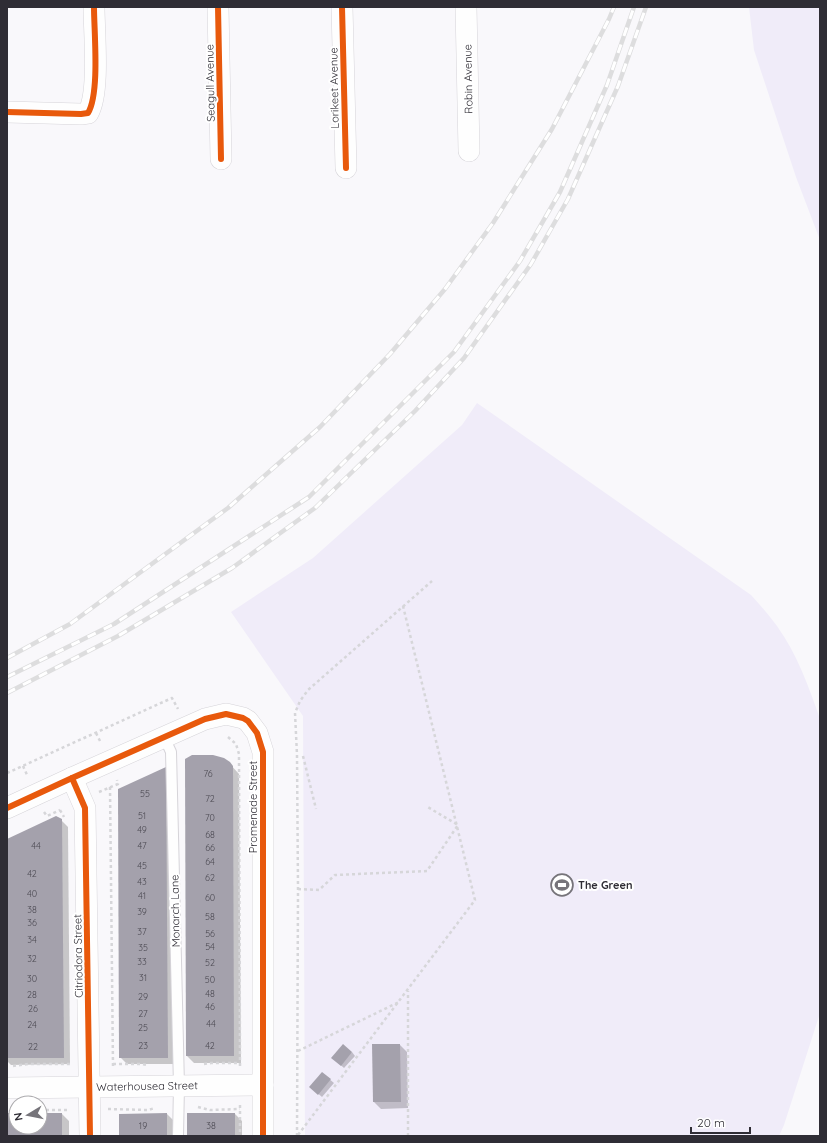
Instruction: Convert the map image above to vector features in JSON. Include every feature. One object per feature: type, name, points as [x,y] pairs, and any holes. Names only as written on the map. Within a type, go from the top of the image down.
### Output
[{"type":"street","points":[[7,112],[88,113],[91,108],[94,93],[94,7]]},
{"type":"street","name":"Seagull Avenue","points":[[218,7],[221,159]]},
{"type":"street","name":"Lorikeet Avenue","points":[[342,7],[346,168]]},
{"type":"street","name":"Robin Avenue","points":[[466,7],[469,151]]},
{"type":"street","name":"Promenade Street","points":[[7,808],[205,719],[226,714],[243,718],[248,721],[257,733],[263,752],[263,1136]]},
{"type":"street","name":"Citriodora Street","points":[[72,778],[85,808],[90,1136]]},
{"type":"street","name":"Waterhousea Street","points":[[7,1088],[263,1085]]},
{"type":"lane","name":"Monarch Lane","points":[[164,737],[171,752],[179,1086],[178,1136]]},
{"type":"path","points":[[297,1136],[298,889],[297,755],[295,713],[300,701],[308,690],[432,582]]},
{"type":"path","points":[[297,1136],[476,900],[403,606]]},
{"type":"path","points":[[239,754],[240,1136]]},
{"type":"path","points":[[303,756],[316,809]]},
{"type":"path","points":[[110,787],[113,1064],[116,1086],[114,1099],[110,1109],[110,1116]]},
{"type":"path","points":[[426,806],[458,825]]},
{"type":"path","points":[[298,889],[319,890],[335,875],[427,871],[458,825]]},
{"type":"path","points":[[408,990],[408,1136]]},
{"type":"path","points":[[298,1051],[399,1002]]},
{"type":"shaded area","points":[[749,7],[820,7],[820,240],[796,177],[754,50]]},
{"type":"shaded area","name":"The Green","points":[[477,403],[751,595],[771,618],[791,648],[807,683],[820,719],[820,1013],[784,1125],[779,1136],[305,1136],[303,716],[231,612],[313,558],[462,425]]},
{"type":"building","points":[[192,755],[213,755],[224,758],[233,766],[234,1056],[186,1056],[185,759]]},
{"type":"building","points":[[166,767],[168,1058],[119,1058],[118,789]]},
{"type":"building","points":[[56,816],[62,819],[64,1058],[7,1058],[7,839]]},
{"type":"building","points":[[343,1044],[352,1052],[341,1066],[331,1058]]},
{"type":"building","points":[[372,1044],[400,1044],[401,1102],[373,1102]]},
{"type":"building","points":[[322,1072],[331,1079],[318,1095],[309,1087]]},
{"type":"building","points":[[7,1113],[8,1135],[48,1135],[48,1113],[62,1113],[62,1136],[7,1136]]},
{"type":"building","points":[[167,1113],[167,1136],[119,1136],[119,1114]]},
{"type":"building","points":[[187,1113],[235,1113],[235,1136],[187,1136]]},
{"type":"railway","points":[[7,658],[70,624],[228,508],[320,427],[390,354],[445,289],[493,223],[552,129],[614,7]]},
{"type":"railway","points":[[7,677],[114,624],[309,497],[454,352],[520,261],[560,192],[607,85],[634,7]]},
{"type":"railway","points":[[7,693],[118,636],[232,568],[315,508],[415,411],[464,358],[531,264],[568,199],[618,86],[646,7]]},
{"type":"cycle path","points":[[7,112],[88,113],[92,104],[95,77],[94,7]]},
{"type":"cycle path","points":[[218,7],[221,159]]},
{"type":"cycle path","points":[[342,7],[346,168]]},
{"type":"cycle path","points":[[7,808],[205,719],[226,714],[243,718],[248,721],[257,733],[263,752],[263,1136]]},
{"type":"cycle path","points":[[72,778],[85,808],[90,1136]]},
{"type":"place","name":"The Green","points":[[562,885]]}]
